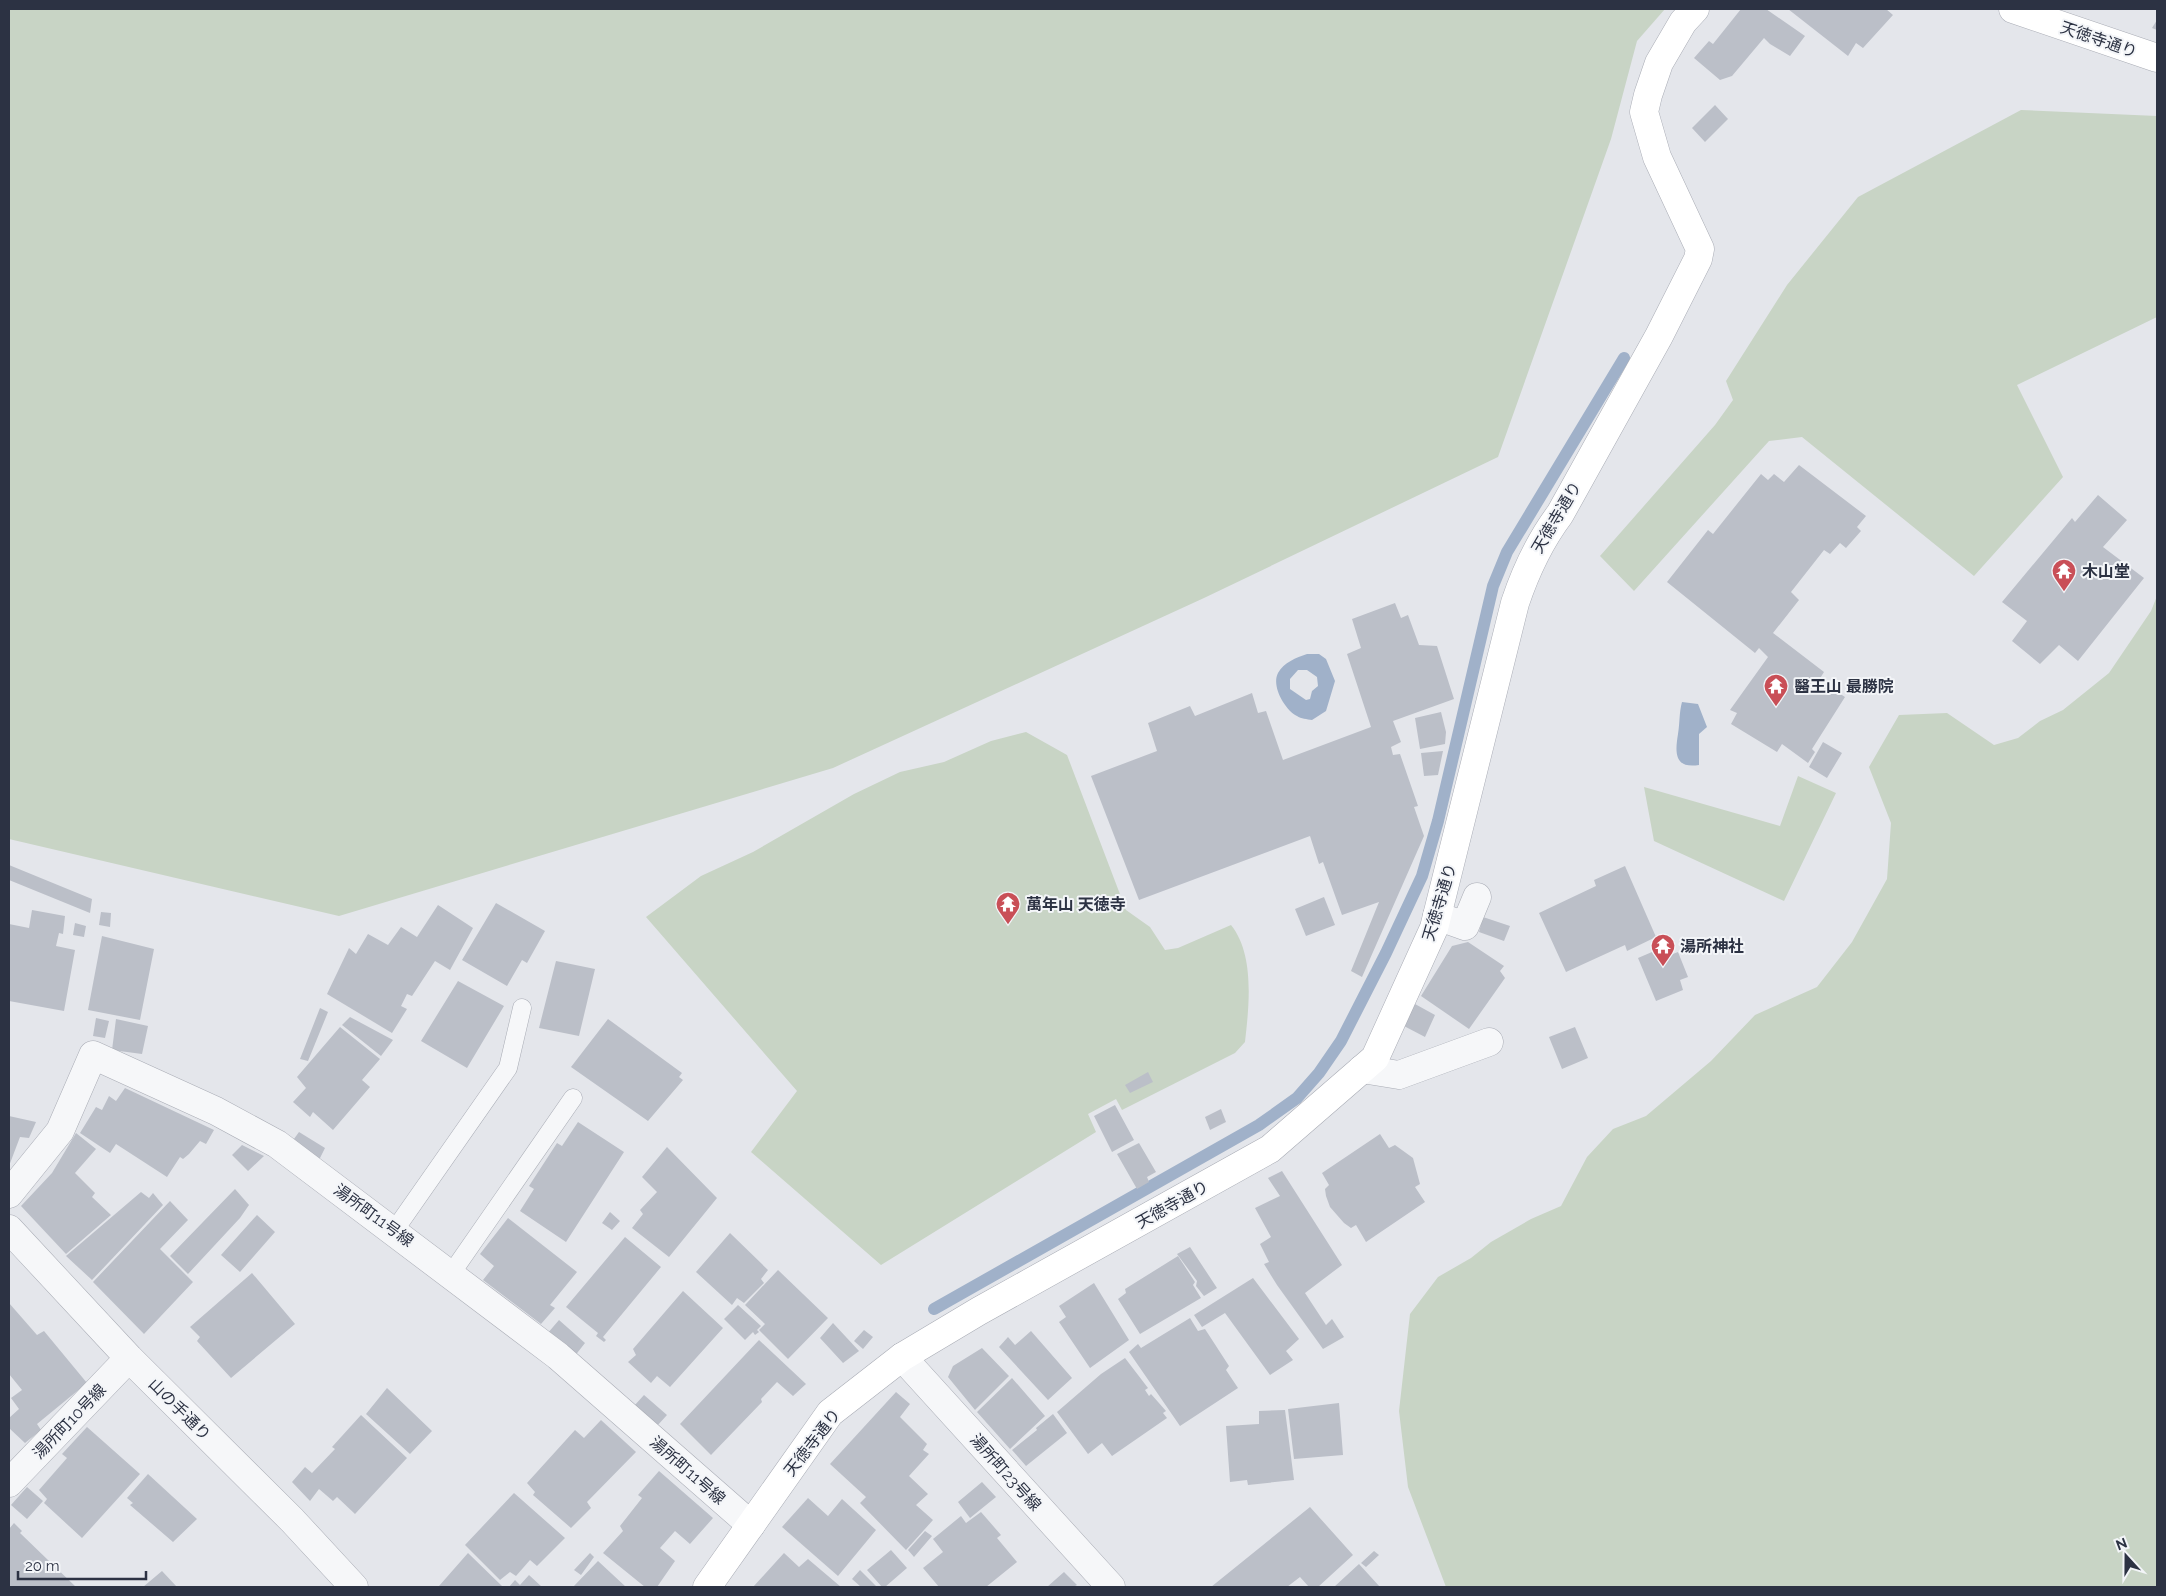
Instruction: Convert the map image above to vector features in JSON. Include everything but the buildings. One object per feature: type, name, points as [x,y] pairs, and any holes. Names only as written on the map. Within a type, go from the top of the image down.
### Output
[{"type":"street","name":"天徳寺通り","points":[[707,1587],[830,1413],[902,1357],[979,1311],[1270,1149],[1375,1058],[1434,928],[1514,603],[1528,564],[1544,535],[1560,514],[1654,344],[1698,259],[1700,248],[1657,157],[1644,112],[1659,63],[1683,22],[1695,9]]},
{"type":"street","name":"天徳寺通り","points":[[2013,9],[2157,58]]},
{"type":"street","points":[[1437,916],[1465,926],[1477,897]]},
{"type":"street","points":[[1362,1069],[1399,1075],[1489,1042]]},
{"type":"street","name":"湯所町11号線","points":[[9,1194],[60,1131],[93,1055],[216,1111],[277,1144],[558,1356],[751,1525]]},
{"type":"street","name":"山の手通り","points":[[9,1229],[129,1358],[292,1520],[354,1587]]},
{"type":"street","name":"湯所町23号線","points":[[902,1357],[1111,1587]]},
{"type":"street","name":"湯所町10号線","points":[[9,1484],[129,1358]]},
{"type":"lane","points":[[394,1231],[508,1068],[522,1008]]},
{"type":"lane","points":[[451,1274],[573,1098]]},
{"type":"green space","points":[[9,9],[1665,9],[1637,41],[1611,139],[1498,457],[1204,598],[833,768],[339,916],[9,839]]},
{"type":"green space","points":[[2021,110],[2157,116],[2157,317],[2017,385],[2063,477],[1974,576],[1802,437],[1769,441],[1634,591],[1600,556],[1715,425],[1733,400],[1726,381],[1787,285],[1858,197]]},
{"type":"green space","points":[[2157,596],[2157,1587],[1446,1587],[1408,1487],[1399,1411],[1410,1314],[1438,1277],[1471,1258],[1491,1242],[1531,1219],[1561,1206],[1587,1157],[1613,1129],[1646,1116],[1711,1061],[1755,1015],[1817,987],[1852,942],[1887,879],[1891,823],[1869,767],[1899,715],[1947,713],[1994,745],[2018,738],[2040,721],[2063,710],[2109,673],[2151,611]]},
{"type":"green space","points":[[1026,732],[1067,755],[1126,910],[1150,927],[1165,950],[1178,948],[1231,925],[1239,937],[1247,966],[1249,997],[1245,1042],[1235,1053],[1122,1110],[1116,1099],[1088,1114],[1096,1132],[881,1265],[751,1152],[797,1091],[646,917],[701,876],[753,852],[854,794],[900,772],[944,762],[991,741]]},
{"type":"green space","points":[[1798,776],[1836,793],[1784,901],[1654,841],[1644,787],[1780,826]]},
{"type":"water","points":[[1307,654],[1319,654],[1326,659],[1335,681],[1326,711],[1312,720],[1299,717],[1288,709],[1280,697],[1276,684],[1278,673],[1284,666]],"holes":[[[1298,670],[1307,670],[1317,677],[1318,686],[1312,691],[1310,699],[1306,700],[1290,689],[1290,679]]]},
{"type":"water","points":[[1682,702],[1698,704],[1707,727],[1699,734],[1699,765],[1691,766],[1685,764],[1678,758],[1676,747]]},
{"type":"waterway","points":[[934,1309],[1259,1125],[1297,1098],[1319,1073],[1341,1041],[1386,953],[1422,876],[1438,821],[1493,586],[1507,552],[1624,358]]},
{"type":"place","name":"木山堂","points":[[2064,592]]},
{"type":"place","name":"醫王山 最勝院","points":[[1776,707]]},
{"type":"place","name":"萬年山 天徳寺","points":[[1008,925]]},
{"type":"place","name":"湯所神社","points":[[1663,967]]}]
